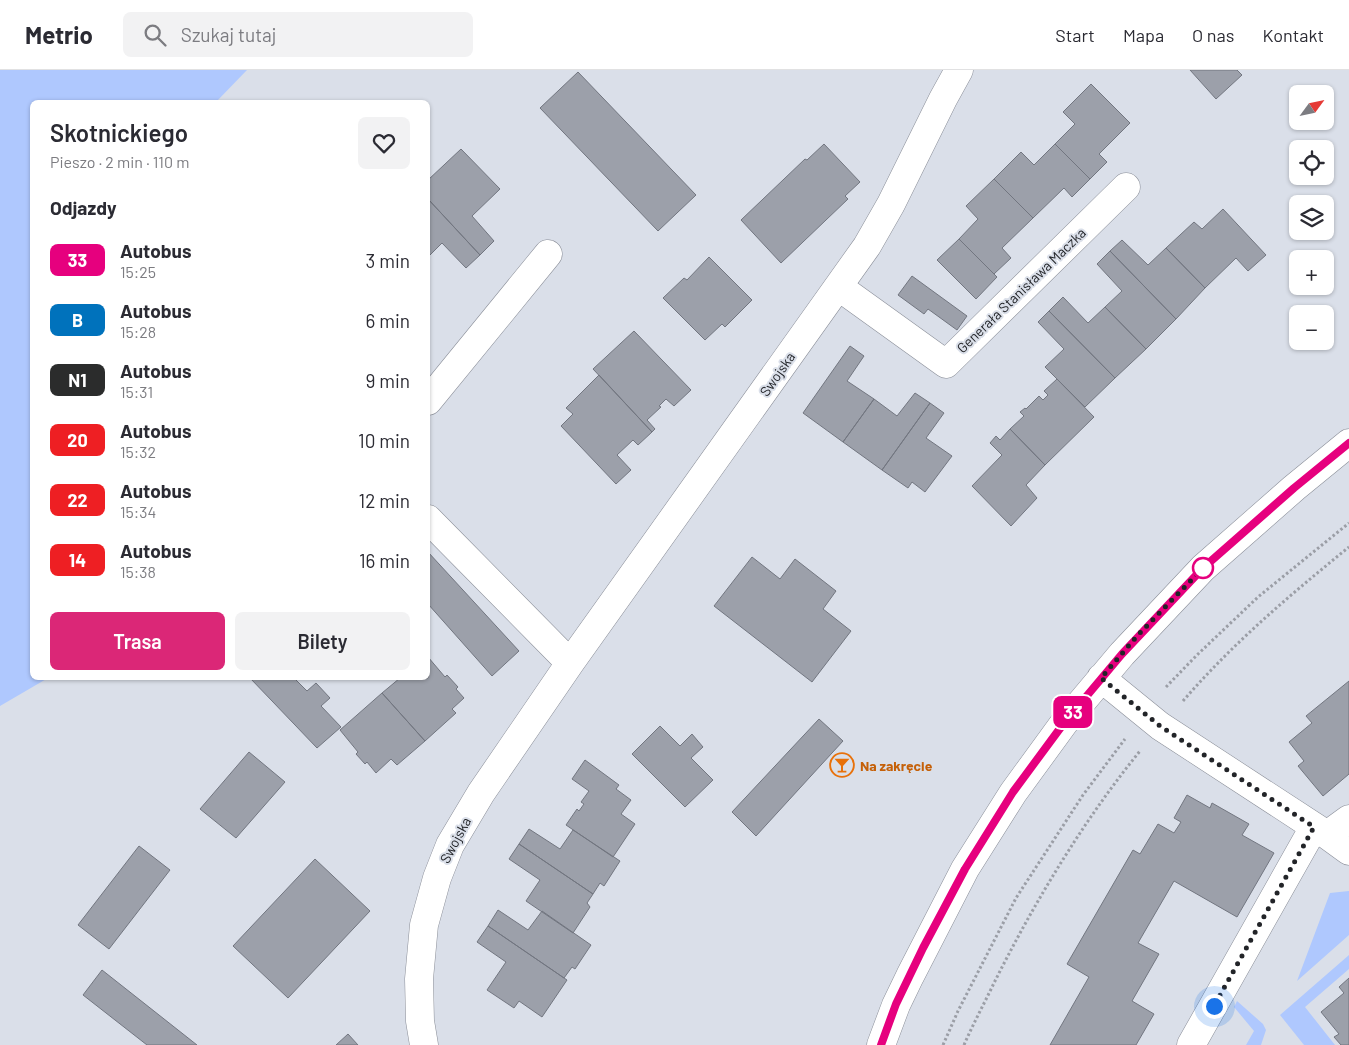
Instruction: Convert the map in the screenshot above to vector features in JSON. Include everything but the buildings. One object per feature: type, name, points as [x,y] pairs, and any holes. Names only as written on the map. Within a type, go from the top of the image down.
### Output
[{"type":"street","name":"Swojska","points":[[424,1045],[420,1021],[419,979],[424,925],[437,878],[450,845],[570,663],[867,246],[891,204],[959,70]]},
{"type":"street","name":"Generała Stanisława Maczka","points":[[839,286],[946,364],[1126,187]]},
{"type":"street","points":[[430,399],[548,254]]},
{"type":"street","points":[[881,1045],[896,1004],[923,948],[976,849],[1046,746],[1138,635],[1203,568],[1294,488],[1349,443]]},
{"type":"street","points":[[430,520],[570,663]]},
{"type":"street","points":[[1101,678],[1152,720],[1349,851]]},
{"type":"street","points":[[1191,1045],[1321,831],[1349,819]]},
{"type":"path","points":[[964,1045],[1019,933],[1055,872],[1132,762],[1152,720],[1157,698],[1197,655],[1258,597],[1349,523]]},
{"type":"path","points":[[943,1045],[958,1011],[1016,898],[1083,795],[1152,720],[1201,680],[1240,640],[1294,592],[1349,547]]},
{"type":"shaded area","points":[[0,70],[247,70],[218,100],[30,100],[30,680],[45,680],[0,706]]},
{"type":"shaded area","points":[[1349,891],[1349,935],[1297,981],[1330,893]]},
{"type":"shaded area","points":[[1349,955],[1349,969],[1305,1007],[1335,1045],[1304,1045],[1280,1015]]},
{"type":"shaded area","points":[[1237,1001],[1263,1024],[1266,1030],[1261,1045],[1246,1045],[1254,1031],[1234,1007]]},
{"type":"bus line","name":"33","points":[[881,1045],[896,1004],[923,948],[976,849],[1046,746],[1122,654],[1203,568],[1294,488],[1349,443]]},
{"type":"place","name":"Na zakręcie","points":[[842,765]]},
{"type":"route","points":[[1203,568],[1138,635],[1101,678],[1160,726],[1314,827],[1214,1006]]}]
